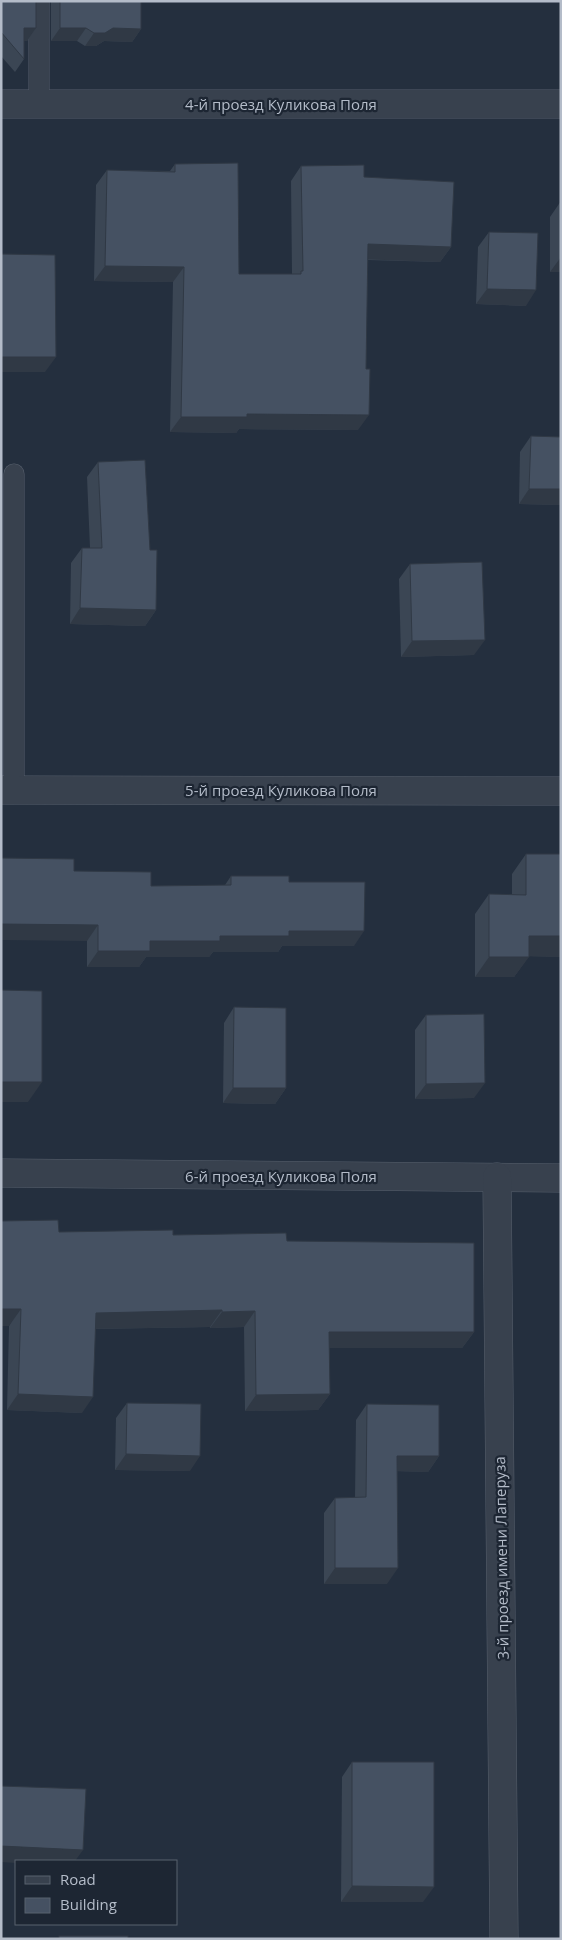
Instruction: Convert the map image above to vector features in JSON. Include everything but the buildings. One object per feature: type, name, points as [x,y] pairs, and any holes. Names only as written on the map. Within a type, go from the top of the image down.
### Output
[{"type":"street","name":"4-й проезд Куликова Поля","points":[[1,104],[561,104]]},
{"type":"street","name":"5-й проезд Куликова Поля","points":[[8,790],[561,791]]},
{"type":"street","name":"6-й проезд Куликова Поля","points":[[1,1173],[561,1178]]},
{"type":"street","name":"3-й проезд имени Лаперуза","points":[[497,1177],[504,1939]]},
{"type":"lane","points":[[39,1],[39,104]]},
{"type":"lane","points":[[8,790],[14,474]]}]
